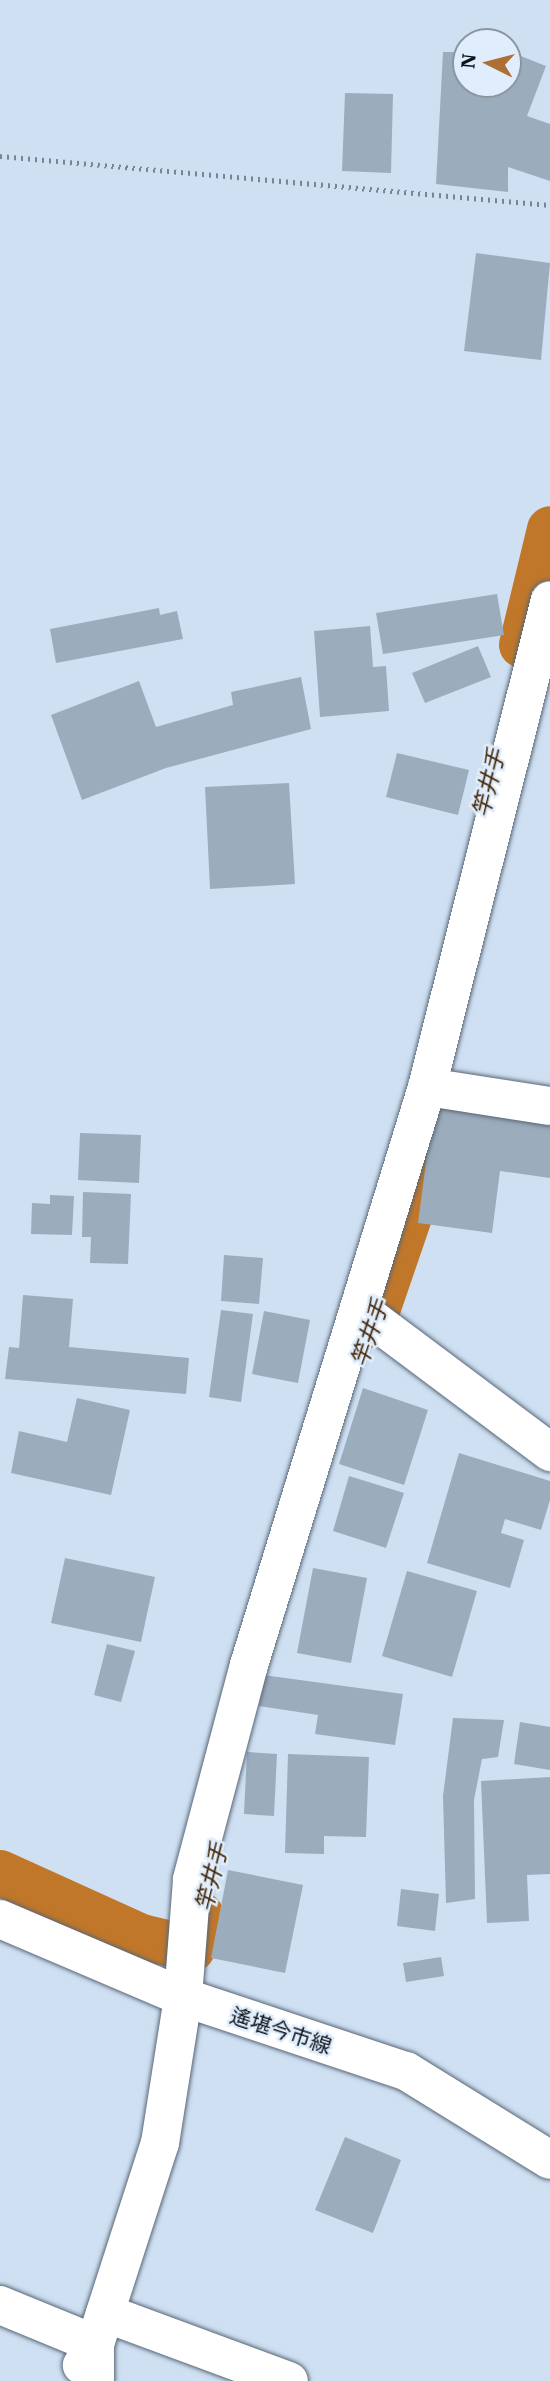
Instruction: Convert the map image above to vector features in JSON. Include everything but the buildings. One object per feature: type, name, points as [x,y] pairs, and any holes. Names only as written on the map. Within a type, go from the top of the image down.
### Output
[{"type":"street","points":[[71,2381],[98,2346],[160,2143],[183,1997],[192,1879],[249,1665],[427,1087],[550,600]]},
{"type":"street","points":[[427,1087],[550,1106]]},
{"type":"street","points":[[359,1309],[550,1452]]},
{"type":"street","name":"遙堪今市線","points":[[0,1919],[183,1997],[406,2071],[550,2160]]},
{"type":"street","points":[[0,2305],[98,2346],[289,2381]]},
{"type":"path","points":[[0,156],[550,205]]},
{"type":"waterway","name":"竿井手","points":[[522,645],[550,529]]},
{"type":"waterway","name":"竿井手","points":[[372,1325],[444,1115]]},
{"type":"waterway","name":"竿井手","points":[[0,1873],[141,1937],[192,1949],[201,1915]]}]
